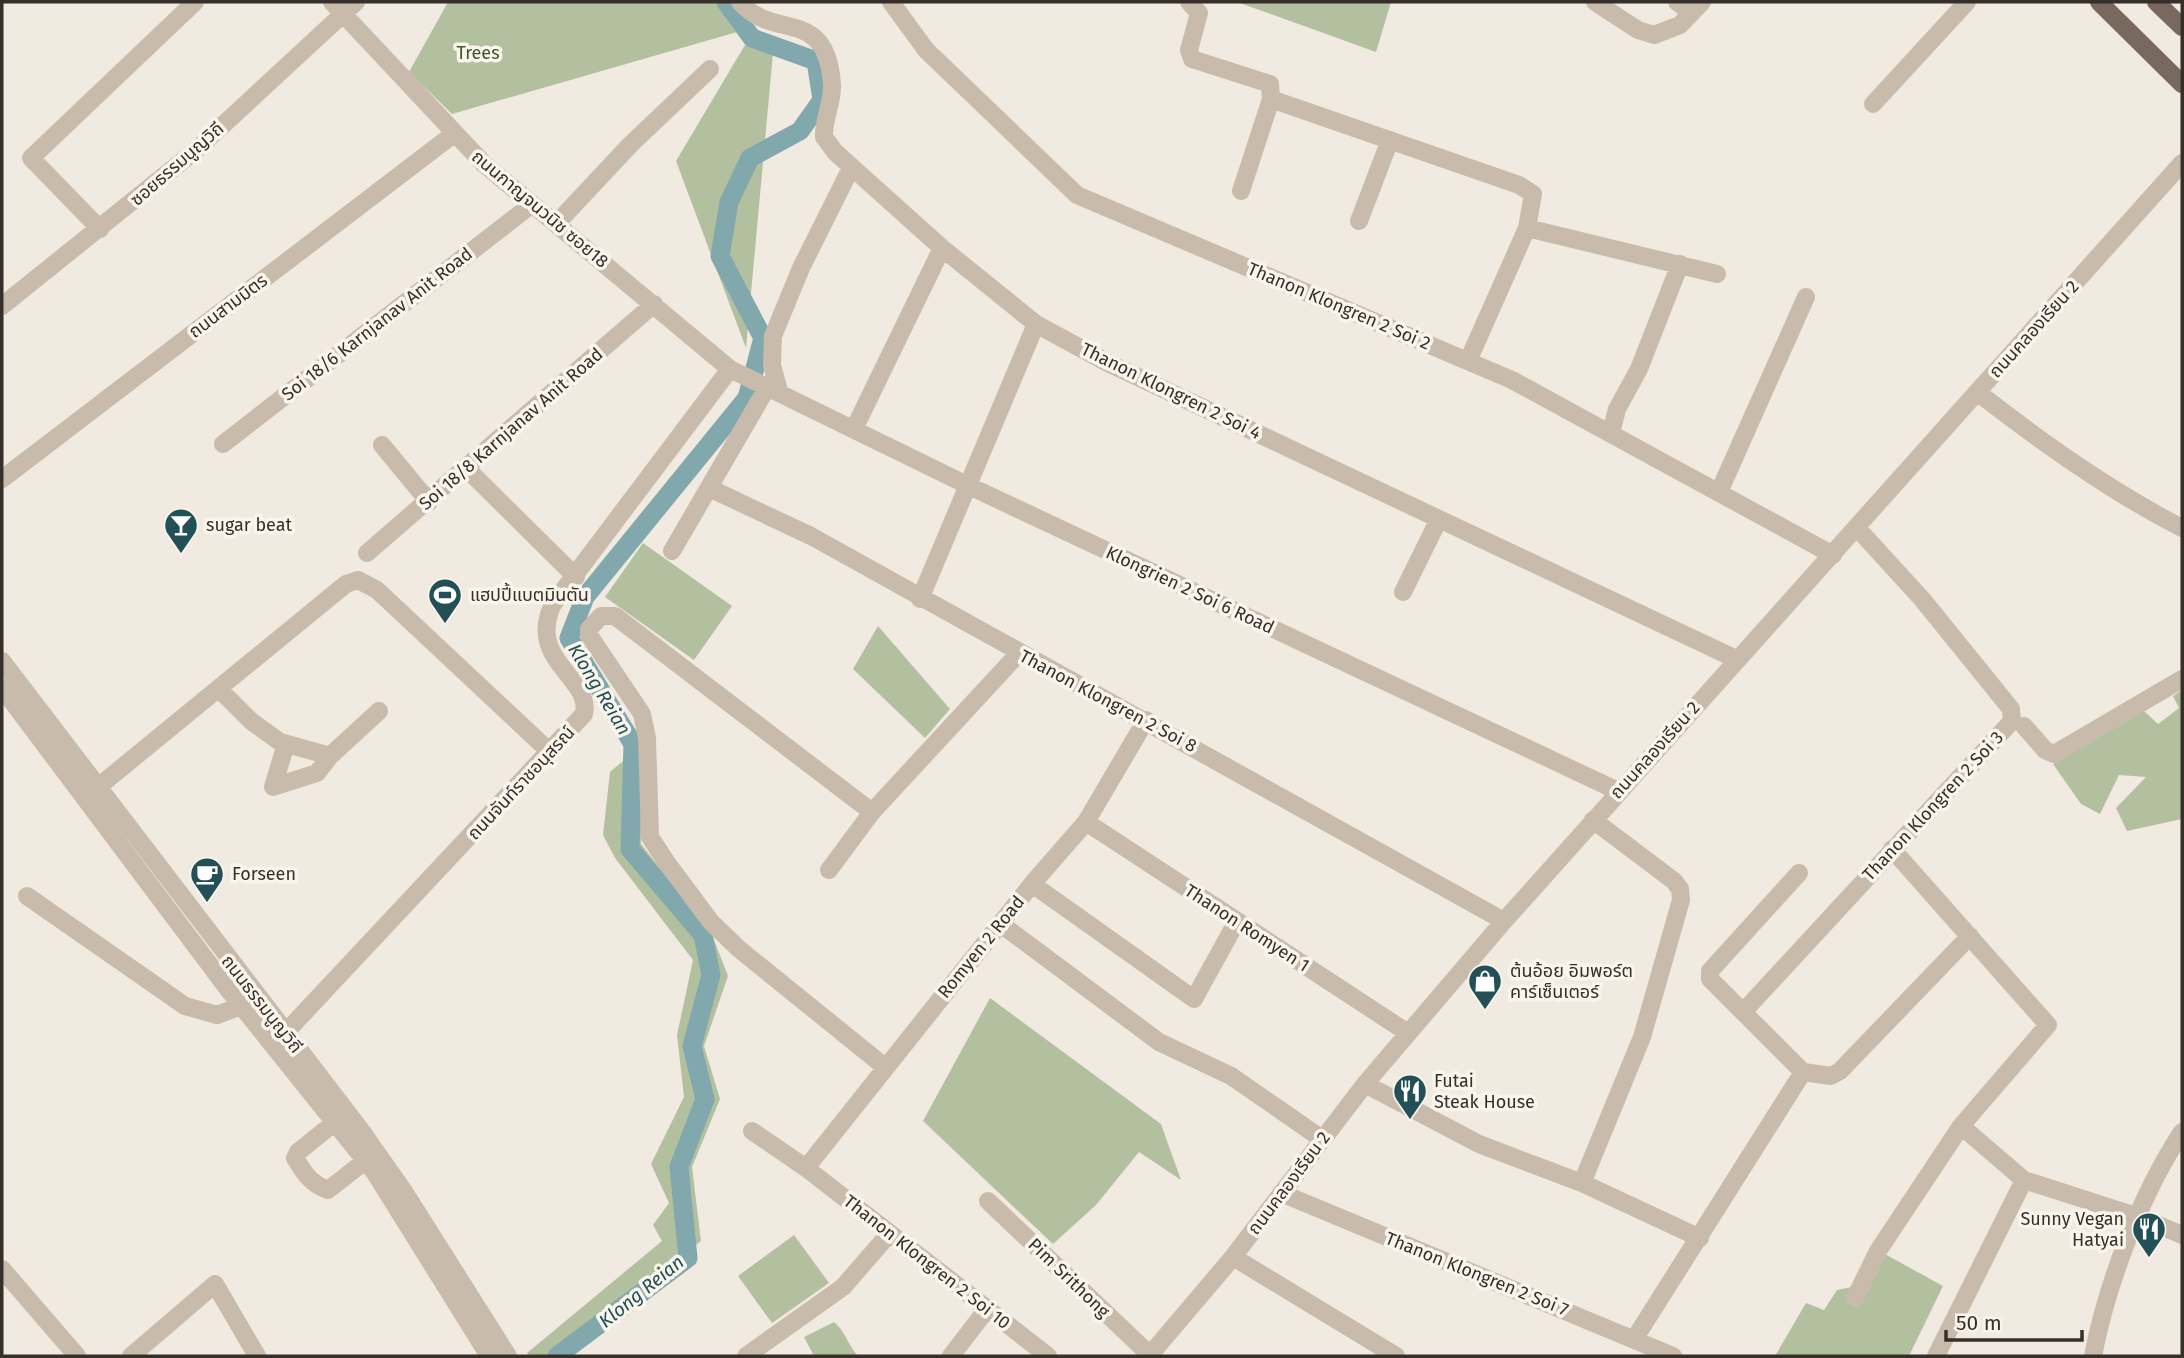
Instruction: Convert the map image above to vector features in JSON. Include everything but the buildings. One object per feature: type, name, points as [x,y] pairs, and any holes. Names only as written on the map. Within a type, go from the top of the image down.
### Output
[{"type":"main road","points":[[2099,2],[2182,84]]},
{"type":"main road","points":[[2157,2],[2182,27]]},
{"type":"street","points":[[100,229],[31,158],[195,2]]},
{"type":"street","name":"Thanon Klongren 2 Soi 4","points":[[740,2],[757,18],[804,29],[823,49],[832,83],[824,137],[851,168],[942,248],[1036,324],[1106,362],[1736,659]]},
{"type":"street","name":"Thanon Klongren 2 Soi 2","points":[[891,2],[926,50],[1077,195],[1512,380],[1833,555]]},
{"type":"street","points":[[1189,2],[1199,13],[1189,50],[1190,58],[1270,84],[1271,99],[1241,191]]},
{"type":"street","points":[[1595,2],[1638,30],[1654,36],[1669,32],[1697,7]]},
{"type":"street","points":[[1677,2],[1697,7]]},
{"type":"street","points":[[1873,104],[1967,2]]},
{"type":"street","name":"ซอยธรรมนูญวิถี","points":[[2,306],[196,150],[344,6]]},
{"type":"street","name":"ถนนกาญจนวนิช ซอย18","points":[[344,6],[484,164],[732,370],[771,388]]},
{"type":"street","points":[[556,224],[630,145],[710,69]]},
{"type":"street","points":[[1271,99],[1525,187],[1535,197],[1527,228],[1468,361]]},
{"type":"street","name":"ถนนสามมิตร","points":[[2,480],[455,133]]},
{"type":"street","points":[[1359,221],[1390,140]]},
{"type":"street","name":"ถนนคลองเรียน 2","points":[[1150,1356],[1233,1257],[1365,1084],[1504,921],[1736,659],[1858,529],[2182,163]]},
{"type":"street","points":[[672,551],[771,388],[773,336],[801,268],[851,168]]},
{"type":"street","name":"Soi 18/6 Karnjanav Anit Road","points":[[223,444],[531,205]]},
{"type":"street","points":[[1527,228],[1717,274]]},
{"type":"street","points":[[854,429],[942,248]]},
{"type":"street","points":[[1611,433],[1617,409],[1639,369],[1679,264]]},
{"type":"street","points":[[1720,492],[1806,297]]},
{"type":"street","name":"Soi 18/8 Karnjanav Anit Road","points":[[367,553],[429,502],[654,304]]},
{"type":"street","points":[[920,598],[1036,324]]},
{"type":"street","name":"ถนนจันท์ราชอนุสรณ์","points":[[285,1033],[580,720],[585,708],[582,697],[553,654],[544,626],[553,604],[732,370]]},
{"type":"street","name":"Klongrien 2 Soi 6 Road","points":[[771,388],[967,485],[1618,792]]},
{"type":"street","points":[[1977,392],[2072,462],[2135,503],[2182,528]]},
{"type":"street","points":[[382,445],[429,502]]},
{"type":"street","points":[[466,468],[576,576]]},
{"type":"street","name":"Thanon Klongren 2 Soi 8","points":[[709,488],[811,536],[1504,921]]},
{"type":"street","points":[[1403,592],[1438,519]]},
{"type":"street","name":"Thanon Klongren 2 Soi 3","points":[[1743,1012],[2011,721],[2011,709],[1922,599],[1858,529]]},
{"type":"street","points":[[98,787],[346,584],[362,580],[377,590],[550,752]]},
{"type":"street","points":[[872,812],[615,616],[601,616],[590,626],[589,635],[642,714],[647,738],[650,837],[667,863],[711,922],[739,949],[885,1067]]},
{"type":"street","points":[[830,870],[872,812],[1019,653]]},
{"type":"street","name":"ถนนธรรมนูญวิถี","points":[[2,661],[405,1193],[508,1356]]},
{"type":"street","points":[[2024,726],[2045,750],[2054,754],[2182,679]]},
{"type":"street","name":"ถนนธรรมนูญวิถี","points":[[2,688],[241,1006],[365,1161],[489,1356]]},
{"type":"street","points":[[219,689],[251,722],[286,744],[330,755]]},
{"type":"street","points":[[286,744],[273,787],[317,773],[330,755],[379,711]]},
{"type":"street","name":"Romyen 2 Road","points":[[806,1168],[1032,884],[1086,822],[1146,720]]},
{"type":"street","points":[[1582,1182],[1642,1037],[1681,900],[1680,888],[1674,881],[1593,820]]},
{"type":"street","name":"Thanon Romyen 1","points":[[1086,822],[1408,1033]]},
{"type":"street","points":[[1855,1298],[1878,1251],[1961,1126],[2048,1025],[1892,849]]},
{"type":"street","points":[[1799,873],[1710,971],[1710,979],[1804,1072],[1831,1076],[1840,1071],[1970,936]]},
{"type":"street","points":[[1032,884],[1194,999],[1237,921]]},
{"type":"street","points":[[27,896],[185,1006],[217,1015],[241,1006]]},
{"type":"street","points":[[1001,924],[1158,1042],[1231,1076],[1322,1139]]},
{"type":"street","points":[[1635,1338],[1804,1072]]},
{"type":"street","points":[[1365,1084],[1479,1144],[1582,1182],[1700,1238]]},
{"type":"street","points":[[334,1123],[298,1152],[295,1158],[307,1177],[328,1190],[365,1161]]},
{"type":"street","points":[[1961,1126],[2024,1180],[2139,1217],[2182,1235]]},
{"type":"street","name":"Thanon Klongren 2 Soi 10","points":[[752,1132],[806,1168],[1048,1356]]},
{"type":"street","points":[[2092,1356],[2103,1304],[2156,1171],[2182,1132]]},
{"type":"street","points":[[1936,1356],[2024,1180]]},
{"type":"street","name":"Thanon Klongren 2 Soi 7","points":[[1281,1193],[1673,1356]]},
{"type":"street","name":"Pim Srithong","points":[[988,1201],[1150,1356]]},
{"type":"street","points":[[746,1356],[844,1287],[890,1233]]},
{"type":"street","points":[[1233,1257],[1396,1356]]},
{"type":"street","points":[[2,1269],[77,1356]]},
{"type":"street","points":[[131,1356],[215,1284],[257,1356]]},
{"type":"street","points":[[951,1356],[986,1309]]},
{"type":"green space","name":"Trees","points":[[448,2],[730,2],[751,28],[452,114],[409,72]]},
{"type":"green space","points":[[1237,2],[1391,2],[1376,52]]},
{"type":"green space","points":[[745,45],[773,53],[746,348],[676,161]]},
{"type":"green space","points":[[643,543],[732,606],[694,660],[605,597]]},
{"type":"green space","points":[[878,626],[950,709],[925,738],[853,669]]},
{"type":"green space","points":[[2182,690],[2182,819],[2127,831],[2116,808],[2146,777],[2119,775],[2100,814],[2081,804],[2053,764],[2144,711],[2158,724],[2179,708],[2173,696]]},
{"type":"green space","points":[[641,746],[641,844],[711,932],[728,976],[704,1046],[720,1099],[692,1167],[701,1241],[554,1356],[530,1356],[527,1353],[662,1241],[653,1225],[669,1203],[651,1164],[684,1097],[677,1035],[693,960],[615,858],[603,835],[610,772]]},
{"type":"green space","points":[[990,998],[1161,1124],[1181,1180],[1139,1152],[1096,1205],[1053,1244],[923,1121]]},
{"type":"green space","points":[[794,1235],[829,1283],[772,1323],[738,1276]]},
{"type":"green space","points":[[1883,1253],[1943,1286],[1909,1356],[1775,1356],[1806,1303],[1824,1310],[1837,1290],[1857,1286]]},
{"type":"green space","points":[[834,1322],[858,1356],[814,1356],[804,1337]]},
{"type":"waterway","name":"Klong Reian","points":[[557,1356],[688,1258],[679,1167],[705,1099],[692,1046],[711,975],[703,935],[630,849],[633,744],[569,638],[585,597],[747,398],[763,338],[720,256],[729,202],[750,158],[800,131],[822,100],[816,61],[752,38],[726,2]]},
{"type":"place","name":"sugar beat","points":[[181,555]]},
{"type":"place","name":"แฮปปี้แบตมินตัน","points":[[445,625]]},
{"type":"place","name":"Forseen","points":[[207,904]]},
{"type":"place","name":"ต้นอ้อย อิมพอร์ต คาร์เซ็นเตอร์","points":[[1485,1011]]},
{"type":"place","name":"Futai Steak House","points":[[1410,1121]]},
{"type":"place","name":"Sunny Vegan Hatyai","points":[[2149,1259]]}]
